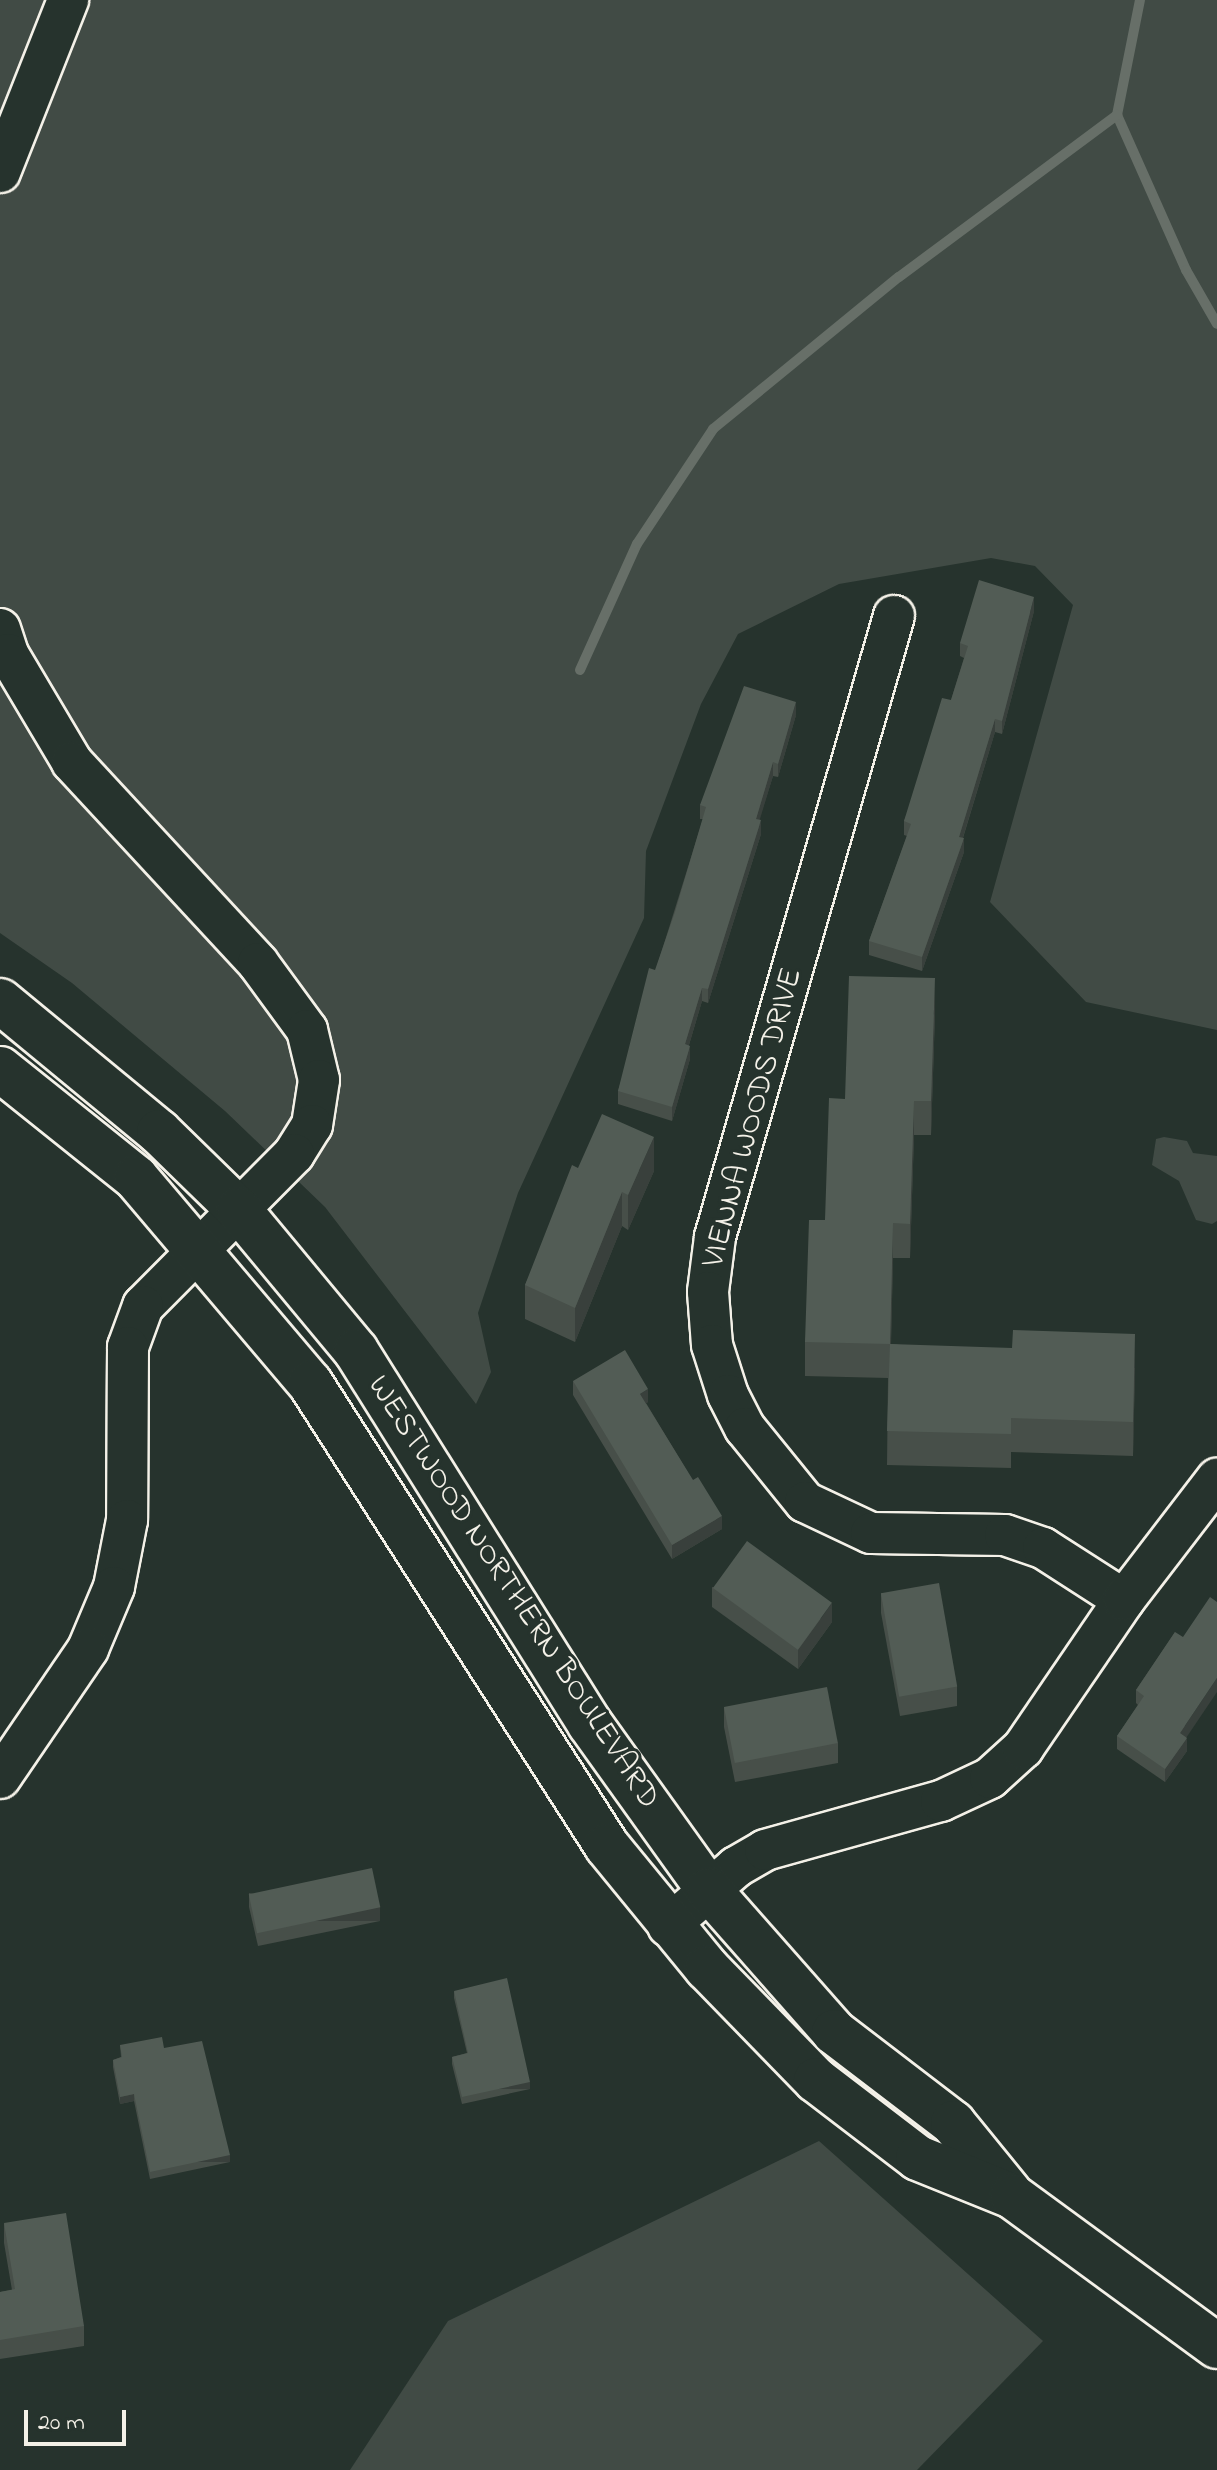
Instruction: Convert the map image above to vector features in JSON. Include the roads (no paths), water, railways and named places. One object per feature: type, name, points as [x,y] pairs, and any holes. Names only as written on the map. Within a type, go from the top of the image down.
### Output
[{"type":"main road","name":"WESTWOOD NORTHERN BOULEVARD","points":[[0,1001],[159,1132],[239,1210],[356,1351],[590,1724],[709,1890],[834,2032],[953,2123],[1012,2196]]},
{"type":"main road","name":"WESTWOOD NORTHERN BOULEVARD","points":[[0,1069],[136,1178],[198,1245],[310,1383],[599,1833],[668,1926],[816,2080],[918,2158],[1012,2196],[1217,2346]]},
{"type":"street","points":[[0,172],[68,0]]},
{"type":"street","name":"VIENNA WOODS DRIVE","points":[[894,616],[715,1237],[708,1292],[712,1345],[728,1395],[745,1428],[805,1502],[871,1533],[1005,1535],[1043,1548],[1124,1600]]},
{"type":"street","points":[[0,629],[8,654],[72,762],[258,963],[307,1030],[319,1080],[312,1125],[294,1154],[239,1210],[198,1245],[143,1306],[128,1347],[127,1520],[114,1587],[88,1649],[0,1778]]},
{"type":"street","points":[[668,1926],[709,1890],[765,1850],[941,1801],[990,1778],[1023,1748],[1124,1600],[1217,1479]]},
{"type":"waterway","points":[[1117,115],[1140,0]]},
{"type":"waterway","points":[[1117,115],[1186,270],[1217,324]]},
{"type":"waterway","points":[[580,670],[637,544],[713,429],[899,277],[1117,115]]}]
